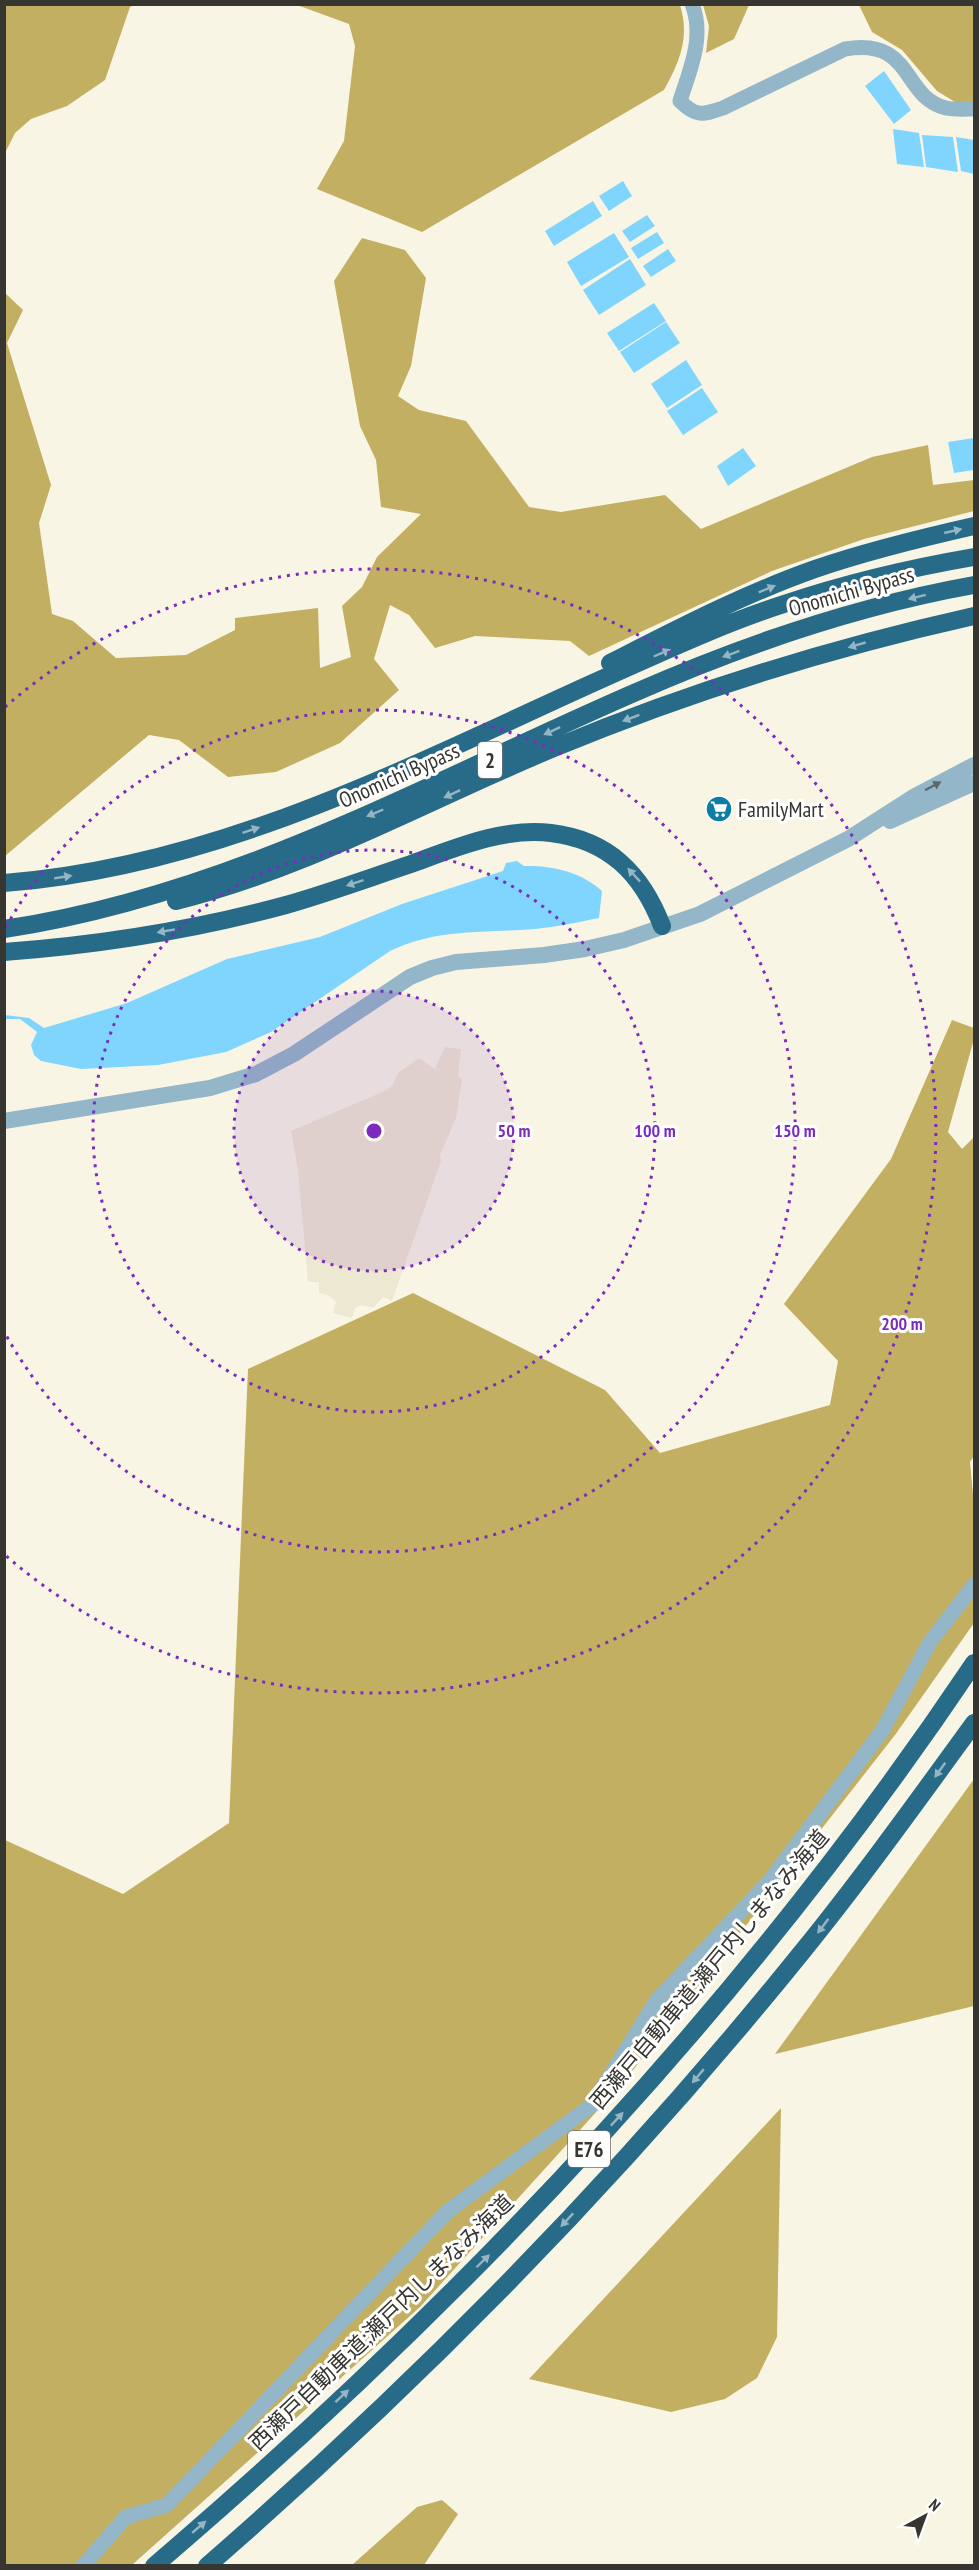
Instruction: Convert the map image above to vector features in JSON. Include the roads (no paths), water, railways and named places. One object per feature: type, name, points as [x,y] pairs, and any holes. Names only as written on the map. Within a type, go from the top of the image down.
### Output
[{"type":"highway","points":[[414,764],[711,612],[815,569],[923,537],[975,526]]},
{"type":"highway","name":"Onomichi Bypass","points":[[4,883],[117,869],[185,851],[340,797],[630,666],[783,604],[914,568],[975,557]]},
{"type":"highway","name":"Onomichi Bypass","points":[[4,929],[26,926],[178,888],[248,865],[397,804],[634,693],[773,638],[861,612],[975,585]]},
{"type":"highway","points":[[26,926],[106,916],[240,883],[301,861],[554,748],[729,681],[902,632],[975,616]]},
{"type":"highway","points":[[4,952],[116,940],[286,905],[501,835],[527,831],[552,833],[578,839],[622,862],[639,879],[652,900],[662,926]]},
{"type":"highway","name":"西瀬戸自動車道;瀬戸内しまなみ海道","points":[[154,2565],[215,2513],[344,2394],[498,2247],[642,2093],[778,1930],[971,1668]]},
{"type":"highway","name":"E76","points":[[207,2565],[378,2410],[520,2270],[665,2114],[803,1952],[975,1723]]},
{"type":"street","points":[[692,4],[698,20],[697,46],[680,101],[691,112],[705,114],[723,108],[845,49],[866,45],[895,56],[925,95],[946,108],[975,109]]},
{"type":"street","points":[[848,839],[915,796],[975,765]]},
{"type":"street","points":[[4,1121],[210,1088],[256,1074],[294,1054],[410,977],[432,968],[456,962],[544,955],[624,940],[700,914],[740,896],[848,839],[975,783]]},
{"type":"street","points":[[83,2565],[126,2517],[167,2505],[448,2211],[592,2105],[657,2000],[768,1883],[882,1731],[930,1642],[975,1585]]},
{"type":"water","points":[[884,71],[911,110],[894,124],[865,86]]},
{"type":"water","points":[[893,129],[919,133],[924,167],[897,164]]},
{"type":"water","points":[[922,135],[953,137],[958,172],[926,167]]},
{"type":"water","points":[[956,137],[974,140],[974,174],[961,171]]},
{"type":"water","points":[[623,181],[632,196],[609,211],[599,196]]},
{"type":"water","points":[[593,201],[602,216],[554,246],[545,231]]},
{"type":"water","points":[[647,215],[655,226],[630,242],[622,231]]},
{"type":"water","points":[[657,232],[664,243],[638,259],[631,248]]},
{"type":"water","points":[[614,233],[629,257],[581,286],[567,262]]},
{"type":"water","points":[[668,249],[676,261],[651,277],[643,266]]},
{"type":"water","points":[[630,259],[646,285],[599,315],[583,290]]},
{"type":"water","points":[[654,303],[666,321],[619,351],[607,333]]},
{"type":"water","points":[[666,322],[680,343],[634,373],[620,352]]},
{"type":"water","points":[[686,360],[702,385],[667,408],[651,384]]},
{"type":"water","points":[[702,388],[718,412],[683,435],[667,411]]},
{"type":"water","points":[[974,438],[974,470],[954,473],[948,442]]},
{"type":"water","points":[[743,448],[756,466],[728,486],[717,466]]},
{"type":"water","points":[[517,861],[524,866],[566,871],[594,884],[602,891],[599,918],[543,928],[461,933],[425,938],[390,951],[271,1032],[226,1052],[158,1065],[81,1069],[41,1061],[34,1055],[31,1045],[37,1032],[20,1019],[5,1019],[5,1015],[29,1018],[44,1028],[127,1003],[227,959],[320,937],[402,904],[503,871],[506,863]]},
{"type":"place","name":"FamilyMart","points":[[719,809]]}]
